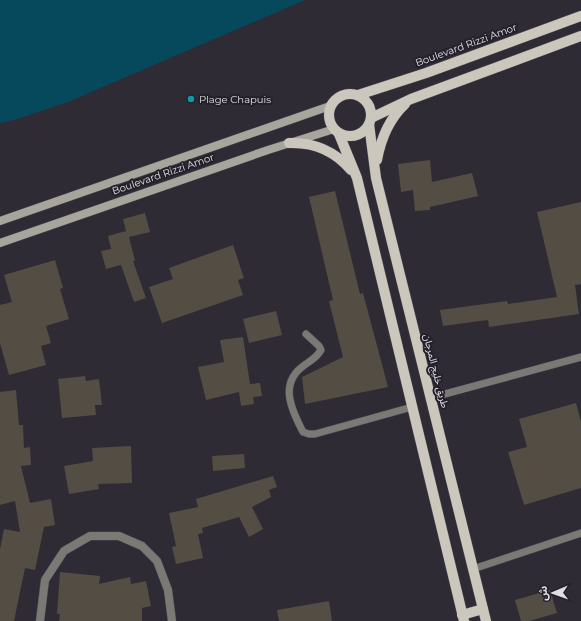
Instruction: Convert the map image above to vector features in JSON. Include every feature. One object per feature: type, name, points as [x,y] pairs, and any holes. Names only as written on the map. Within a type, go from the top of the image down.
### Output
[{"type":"main road","name":"Boulevard Rizzi Amor","points":[[358,95],[426,73],[581,16]]},
{"type":"main road","points":[[370,121],[412,99],[581,36]]},
{"type":"main road","points":[[336,131],[346,136],[353,136],[365,130],[370,121],[371,111],[364,99],[353,94],[342,95],[337,98],[330,106],[330,124],[336,131],[357,178],[463,618],[483,609]]},
{"type":"main road","points":[[376,178],[376,160],[384,134],[398,111],[412,99]]},
{"type":"main road","name":"Boulevard Rizzi Amor","points":[[0,221],[330,106]]},
{"type":"main road","name":"طريق خليج المرجان","points":[[370,121],[376,178],[486,621]]},
{"type":"main road","name":"Boulevard Rizzi Amor","points":[[0,243],[289,143],[336,131]]},
{"type":"main road","points":[[289,143],[308,144],[331,152],[345,164],[357,178]]},
{"type":"street","points":[[40,621],[45,580],[64,551],[90,536],[119,536],[142,546],[157,561],[168,590],[172,621]]},
{"type":"lane","points":[[306,334],[319,346],[321,350],[317,357],[301,368],[292,377],[288,395],[296,419],[303,432],[316,434],[412,407]]},
{"type":"lane","points":[[430,398],[581,357]]},
{"type":"lane","points":[[473,569],[581,533]]},
{"type":"water","points":[[0,0],[305,0],[68,102],[14,120],[0,123]]},
{"type":"building","points":[[430,160],[432,182],[472,173],[478,196],[430,207],[430,210],[415,211],[413,190],[401,192],[398,164]]},
{"type":"building","points":[[335,191],[360,294],[363,293],[388,387],[305,404],[302,377],[343,357],[329,301],[333,300],[309,197]]},
{"type":"building","points":[[581,202],[581,284],[575,285],[579,314],[489,327],[488,320],[443,326],[440,310],[507,301],[508,304],[557,297],[537,212]]},
{"type":"building","points":[[145,213],[150,232],[129,237],[135,261],[133,261],[146,298],[134,302],[121,265],[106,269],[101,251],[111,249],[108,236],[126,231],[123,219]]},
{"type":"building","points":[[233,245],[244,278],[238,280],[243,295],[162,323],[149,287],[173,279],[169,268]]},
{"type":"building","points":[[55,260],[63,288],[60,289],[69,319],[46,326],[51,343],[41,346],[46,365],[9,375],[0,343],[0,305],[12,302],[4,275]]},
{"type":"building","points":[[276,311],[282,335],[249,343],[243,319]]},
{"type":"building","points":[[243,337],[250,384],[260,383],[262,396],[253,397],[254,404],[241,406],[239,392],[206,400],[198,367],[224,362],[220,340]]},
{"type":"building","points":[[85,376],[86,381],[99,379],[102,405],[95,405],[96,415],[62,418],[58,379]]},
{"type":"building","points":[[16,390],[19,425],[23,425],[24,448],[30,447],[31,465],[21,466],[30,503],[51,499],[55,525],[44,527],[35,570],[25,568],[14,621],[0,621],[0,549],[4,529],[20,532],[15,501],[0,505],[0,392]]},
{"type":"building","points":[[576,403],[581,422],[581,488],[524,505],[508,452],[527,447],[519,419]]},
{"type":"building","points":[[131,446],[132,483],[98,484],[99,489],[69,494],[64,466],[93,461],[92,448]]},
{"type":"building","points":[[244,454],[245,468],[213,471],[212,456]]},
{"type":"building","points":[[273,476],[277,487],[269,490],[271,497],[252,507],[263,529],[249,537],[239,517],[202,528],[203,533],[198,534],[203,558],[176,564],[172,547],[176,546],[169,513],[198,507],[196,499]]},
{"type":"building","points":[[60,572],[100,576],[99,584],[130,577],[131,584],[146,581],[151,606],[142,608],[142,621],[59,621],[60,614],[57,614]]},
{"type":"building","points":[[550,590],[557,613],[529,621],[521,621],[515,600]]},
{"type":"building","points":[[329,601],[332,621],[279,621],[277,610]]},
{"type":"place","name":"Plage Chapuis","points":[[191,99]]}]
